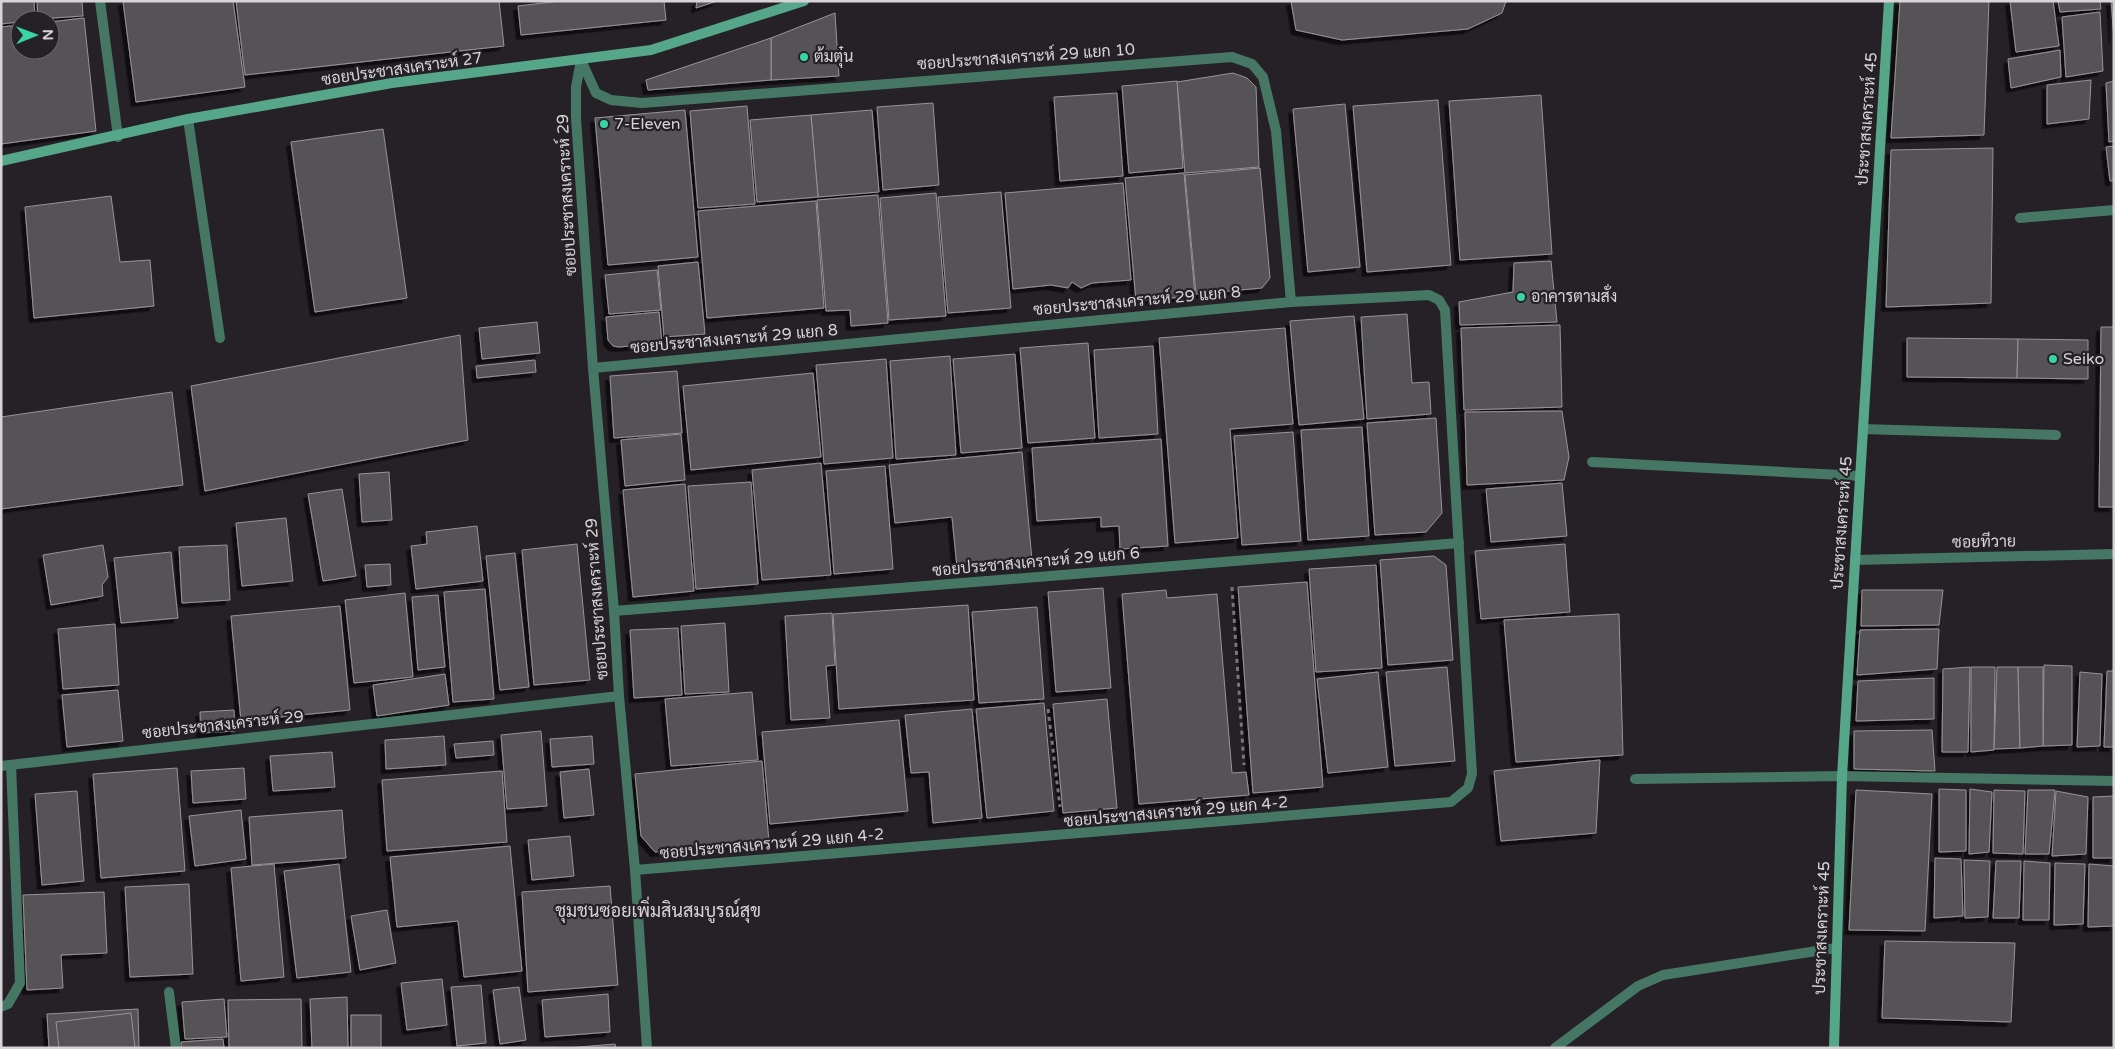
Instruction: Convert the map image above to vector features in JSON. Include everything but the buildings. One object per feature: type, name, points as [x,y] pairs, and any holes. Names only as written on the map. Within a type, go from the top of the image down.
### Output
[{"type":"street","points":[[100,1],[118,137]]},
{"type":"street","name":"ซอยประชาสงเคราะห์ 27","points":[[1,161],[118,137],[188,120],[392,83],[651,50],[804,1]]},
{"type":"street","name":"ประชาสงเคราะห์ 45","points":[[1834,1048],[1842,776],[1889,1]]},
{"type":"street","name":"ซอยประชาสงเคราะห์ 29 แยก 10","points":[[581,60],[596,93],[611,100],[642,103],[1232,57],[1252,64],[1263,78],[1276,131],[1291,302]]},
{"type":"street","name":"ซอยประชาสงเคราะห์ 29","points":[[6,765],[619,696],[614,612],[593,368],[576,118],[576,87],[581,60]]},
{"type":"street","points":[[188,120],[220,338]]},
{"type":"street","points":[[2020,218],[2114,210]]},
{"type":"street","name":"ซอยประชาสงเคราะห์ 29 แยก 8","points":[[593,368],[1291,302],[1423,296],[1439,300],[1445,310],[1460,543]]},
{"type":"street","points":[[1863,429],[2056,435]]},
{"type":"street","points":[[1592,462],[1860,476]]},
{"type":"street","name":"ซอยประชาสงเคราะห์ 29 แยก 6","points":[[614,612],[1460,543]]},
{"type":"street","name":"ซอยประชาสงเคราะห์ 29 แยก 4-2","points":[[635,870],[1063,836],[1451,802],[1468,788],[1472,774],[1460,543]]},
{"type":"street","name":"ซอยทีวาย","points":[[1855,560],[2114,554]]},
{"type":"street","points":[[619,696],[635,870],[647,1048]]},
{"type":"street","points":[[1,1007],[8,1004],[20,983],[6,765]]},
{"type":"street","points":[[1635,779],[1842,776],[2114,781]]},
{"type":"street","points":[[1556,1048],[1638,986],[1663,975],[1836,948]]},
{"type":"street","points":[[169,992],[176,1048]]},
{"type":"path","points":[[1230,562],[1244,765]]},
{"type":"path","points":[[1048,709],[1063,836]]},
{"type":"place","name":"ต้มตุ๋น","points":[[804,57]]},
{"type":"place","name":"7-Eleven","points":[[604,124]]},
{"type":"place","name":"อาคารตามสั่ง","points":[[1521,297]]},
{"type":"place","name":"Seiko","points":[[2053,359]]},
{"type":"district","name":"ชุมชนซอยเพิ่มสินสมบูรณ์สุข","points":[[658,911]]}]
